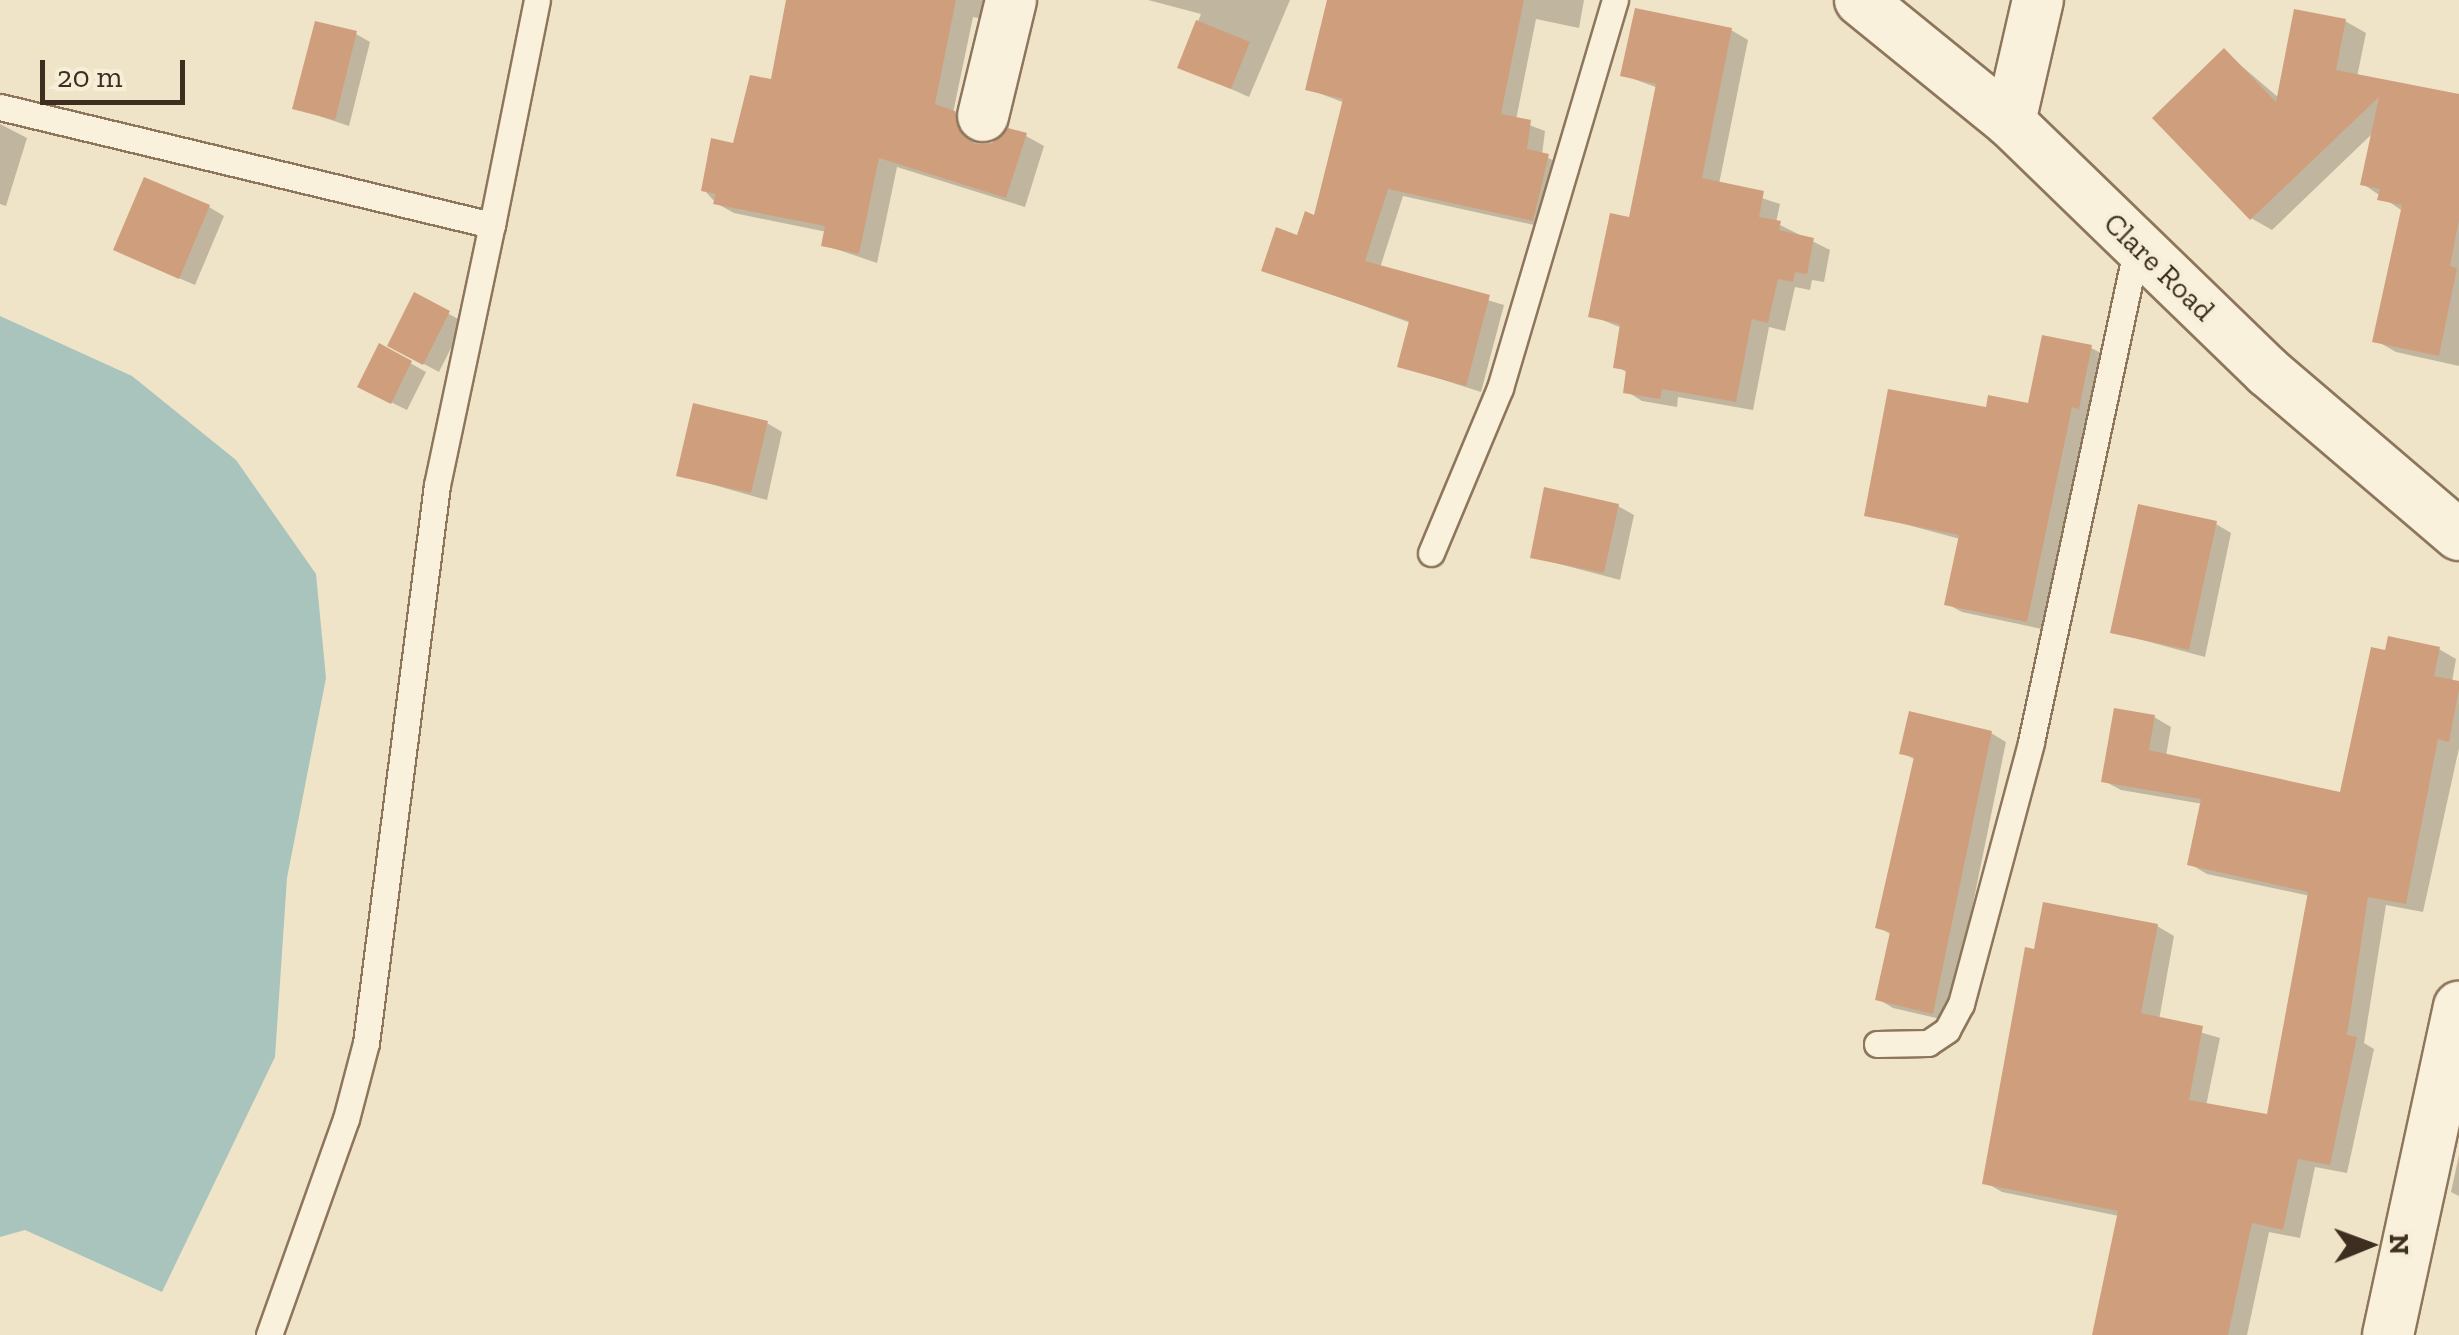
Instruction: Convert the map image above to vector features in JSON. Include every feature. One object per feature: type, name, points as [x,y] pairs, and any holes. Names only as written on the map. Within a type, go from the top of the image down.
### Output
[{"type":"street","points":[[983,116],[1011,0]]},
{"type":"street","name":"Clare Road","points":[[1860,0],[2010,122],[2268,372],[2459,535]]},
{"type":"street","points":[[2010,122],[2038,0]]},
{"type":"street","points":[[2388,1335],[2459,1006]]},
{"type":"lane","points":[[269,1335],[346,1120],[366,1043],[437,485],[536,0]]},
{"type":"lane","points":[[1432,552],[1500,388],[1615,0]]},
{"type":"lane","points":[[0,108],[492,225]]},
{"type":"lane","points":[[1876,1044],[1928,1042],[1947,1030],[1961,1004],[2031,742],[2137,246]]},
{"type":"water","points":[[0,316],[132,376],[236,460],[316,574],[326,678],[287,878],[275,1057],[162,1292],[25,1230],[0,1237]]},
{"type":"building","points":[[786,0],[956,0],[935,104],[955,111],[963,136],[975,144],[992,143],[1008,128],[1027,133],[1006,198],[879,158],[859,254],[821,246],[825,226],[713,204],[716,194],[701,191],[711,138],[733,143],[750,75],[771,79]]},
{"type":"building","points":[[1327,0],[1524,0],[1501,114],[1531,120],[1527,149],[1549,154],[1533,221],[1388,189],[1365,261],[1490,295],[1466,386],[1397,367],[1409,321],[1261,271],[1276,227],[1297,235],[1305,211],[1314,215],[1343,99],[1305,90]]},
{"type":"building","points":[[1635,8],[1732,28],[1702,178],[1764,191],[1759,217],[1781,221],[1779,230],[1814,238],[1807,274],[1795,272],[1793,282],[1778,279],[1768,323],[1752,319],[1736,402],[1662,389],[1660,399],[1623,393],[1626,370],[1613,368],[1620,324],[1588,317],[1610,213],[1629,217],[1656,84],[1620,76]]},
{"type":"building","points":[[2294,9],[2346,19],[2336,70],[2459,94],[2459,220],[2450,266],[2457,268],[2439,356],[2372,342],[2402,205],[2377,200],[2380,189],[2360,185],[2379,97],[2250,220],[2152,118],[2224,48],[2276,102]]},
{"type":"building","points":[[1196,20],[1250,42],[1231,89],[1177,68]]},
{"type":"building","points":[[315,21],[357,31],[335,120],[292,109]]},
{"type":"building","points":[[144,177],[210,205],[179,279],[113,250]]},
{"type":"building","points":[[414,292],[450,311],[423,365],[387,346]]},
{"type":"building","points":[[2042,335],[2092,345],[2079,409],[2072,407],[2027,622],[1944,605],[1959,535],[1864,516],[1888,389],[1986,407],[1988,395],[2028,403]]},
{"type":"building","points":[[379,343],[412,361],[391,404],[357,387]]},
{"type":"building","points":[[693,403],[768,421],[751,493],[676,476]]},
{"type":"building","points":[[1544,487],[1619,504],[1604,573],[1530,558]]},
{"type":"building","points":[[2138,504],[2217,521],[2189,650],[2110,633]]},
{"type":"building","points":[[2388,636],[2440,647],[2434,676],[2459,681],[2459,689],[2449,742],[2438,739],[2406,904],[2368,897],[2347,1035],[2357,1037],[2330,1165],[2298,1159],[2283,1230],[2252,1223],[2228,1335],[2092,1335],[2118,1211],[1982,1184],[2025,947],[2034,949],[2043,902],[2158,924],[2141,1013],[2203,1026],[2189,1100],[2267,1114],[2308,892],[2187,865],[2201,799],[2101,782],[2114,708],[2155,715],[2149,750],[2340,792],[2371,647],[2385,650]]},
{"type":"building","points":[[1909,711],[1992,731],[1933,1014],[1875,1000],[1890,932],[1875,928],[1914,757],[1899,754]]}]
